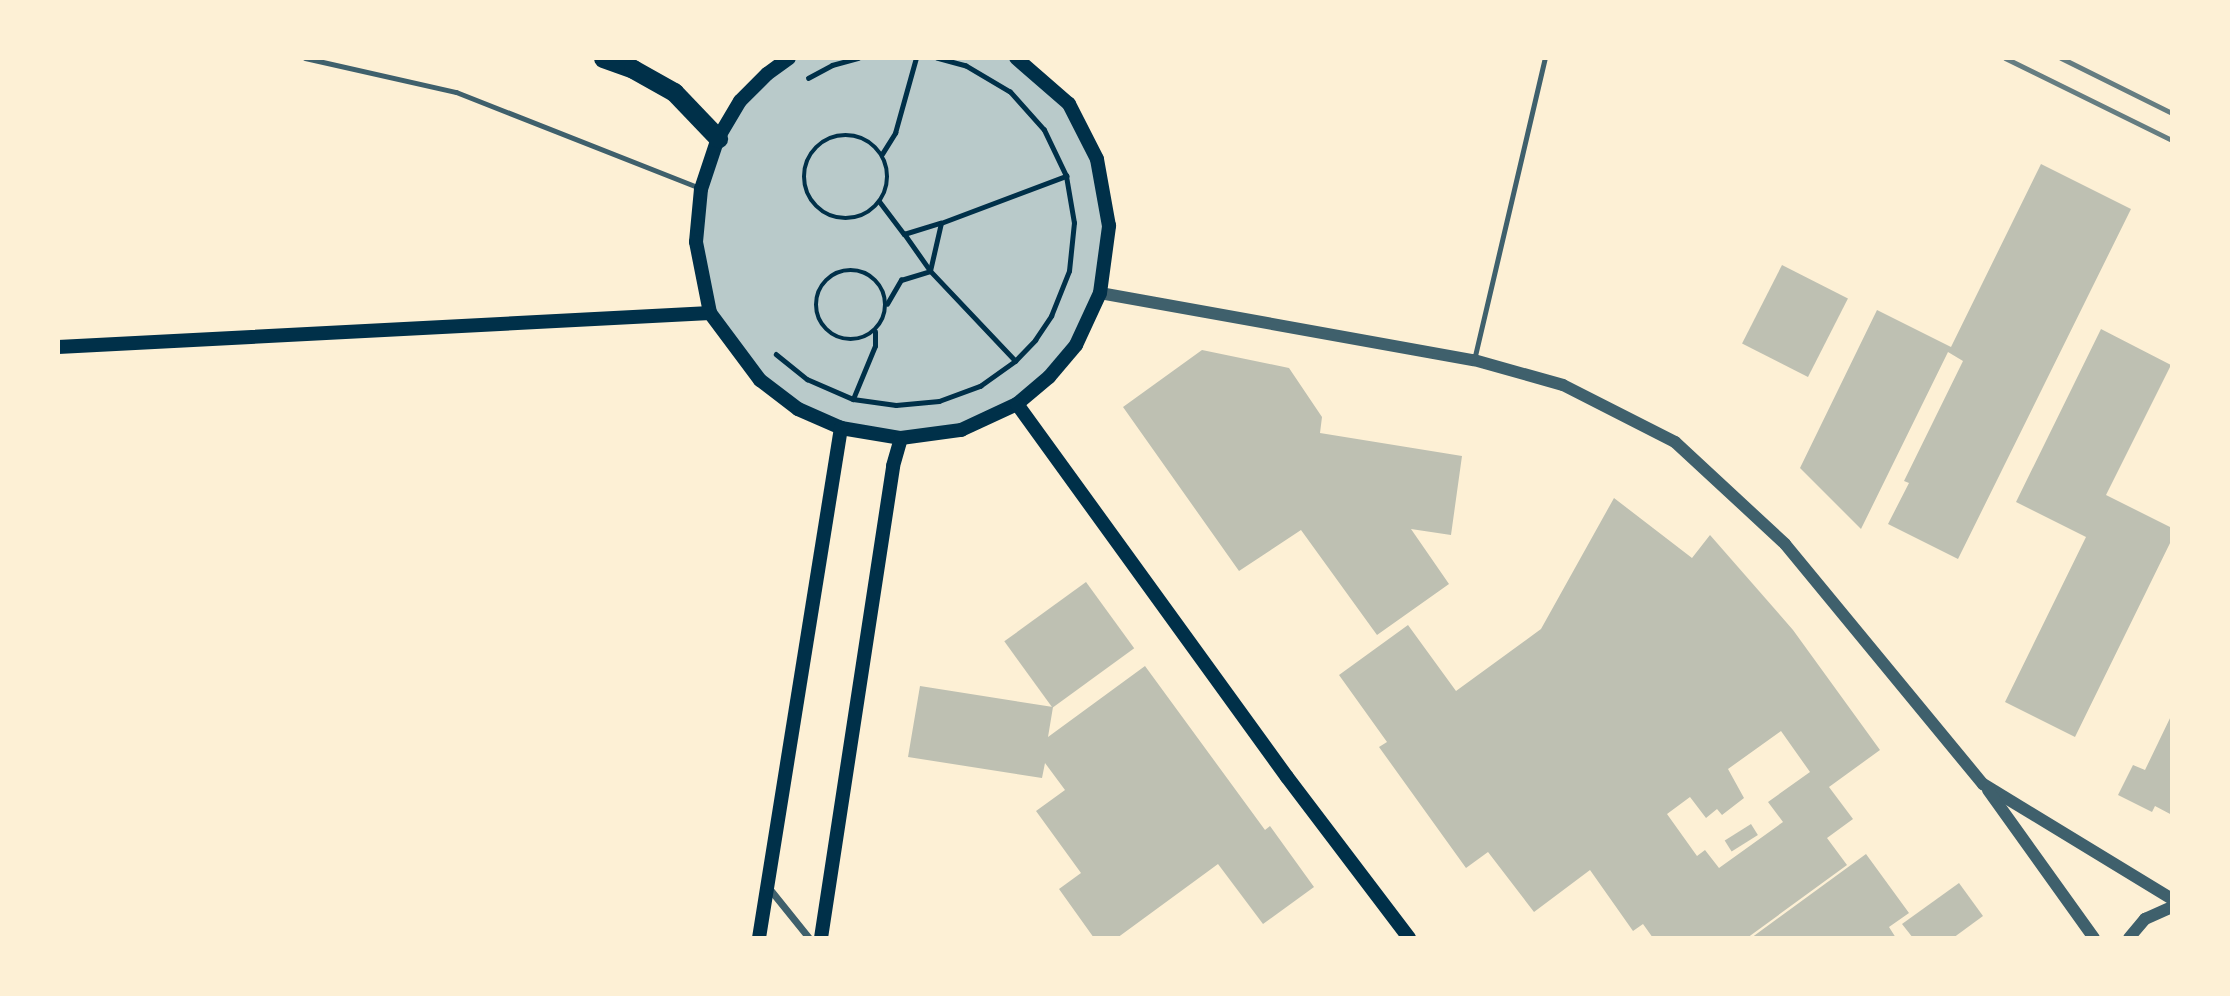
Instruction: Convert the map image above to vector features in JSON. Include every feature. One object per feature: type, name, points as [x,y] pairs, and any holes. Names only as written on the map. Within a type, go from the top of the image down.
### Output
[{"type":"highway","points":[[603,58],[633,69],[674,92],[718,138]]},
{"type":"main road","points":[[789,58],[767,74],[740,101],[718,138],[701,188],[696,242],[710,313],[760,380],[798,409],[841,428],[901,438],[961,430],[1017,404],[1049,377],[1076,345],[1100,293],[1110,226],[1097,159],[1069,104],[1016,58]]},
{"type":"main road","points":[[58,348],[710,313]]},
{"type":"main road","points":[[1017,404],[1287,777],[1409,938]]},
{"type":"main road","points":[[759,938],[841,428]]},
{"type":"main road","points":[[821,938],[893,466],[901,438]]},
{"type":"street","points":[[1100,293],[1474,360],[1563,385],[1675,442],[1785,544],[1983,784],[2094,938]]},
{"type":"street","points":[[1983,784],[2172,899]]},
{"type":"street","points":[[768,885],[809,938]]},
{"type":"street","points":[[2129,938],[2144,919],[2172,907]]},
{"type":"lane","points":[[305,58],[456,92],[701,188]]},
{"type":"lane","points":[[1474,360],[1545,58]]},
{"type":"path","points":[[803,81],[832,65],[858,58]]},
{"type":"path","points":[[882,155],[895,133],[916,58]]},
{"type":"path","points":[[768,348],[807,379],[853,399],[896,405],[939,401],[980,386],[1015,361],[1035,340],[1051,316],[1069,271],[1074,223],[1066,176],[1045,130],[1010,92],[966,66],[937,58]]},
{"type":"path","points":[[846,134],[867,140],[882,155],[889,179],[880,202],[857,218],[829,215],[808,196],[805,168],[820,143],[846,134]]},
{"type":"path","points":[[904,234],[941,223],[1066,176]]},
{"type":"path","points":[[880,202],[930,271],[1015,361]]},
{"type":"path","points":[[930,271],[941,223]]},
{"type":"path","points":[[886,305],[877,282],[857,270],[834,274],[818,292],[816,315],[830,334],[853,341],[875,332],[881,324],[886,305],[901,280],[930,271]]},
{"type":"path","points":[[853,399],[876,346],[875,332]]},
{"type":"shaded area","points":[[789,58],[1016,58],[1069,104],[1097,159],[1109,226],[1100,293],[1049,377],[961,430],[901,438],[841,428],[760,380],[710,313],[696,242],[701,189],[740,101]]},
{"type":"building","points":[[2041,164],[2131,209],[1958,559],[1888,524],[1909,483],[1904,481],[1963,361],[1948,352],[1861,529],[1800,468],[1877,310],[1951,347]]},
{"type":"building","points":[[1782,265],[1848,299],[1808,377],[1742,343]]},
{"type":"building","points":[[2101,329],[2171,365],[2106,495],[2172,528],[2172,539],[2075,737],[2005,702],[2086,537],[2016,502]]},
{"type":"building","points":[[1202,350],[1289,368],[1322,417],[1320,433],[1462,456],[1451,535],[1411,529],[1449,584],[1377,635],[1301,530],[1239,571],[1123,407]]},
{"type":"building","points":[[1614,498],[1692,558],[1710,535],[1793,630],[1880,750],[1829,787],[1853,819],[1827,838],[1847,865],[1747,938],[1653,938],[1643,924],[1633,931],[1590,870],[1534,912],[1488,852],[1466,868],[1379,747],[1387,742],[1339,675],[1408,625],[1456,691],[1541,629]],"holes":[[[1781,731],[1810,772],[1768,802],[1783,822],[1719,868],[1705,850],[1697,856],[1667,814],[1690,797],[1706,818],[1717,809],[1722,815],[1744,798],[1728,769]]]},
{"type":"building","points":[[1086,582],[1134,648],[1052,708],[1004,641]]},
{"type":"building","points":[[1145,666],[1265,830],[1270,826],[1314,887],[1263,924],[1218,864],[1117,938],[1094,938],[1059,889],[1081,873],[1036,811],[1065,790],[1045,763],[1042,778],[908,757],[920,686],[1053,707],[1048,737]]},
{"type":"building","points":[[2172,714],[2172,815],[2155,806],[2152,812],[2118,795],[2133,765],[2145,770]]},
{"type":"building","points":[[1751,824],[1758,835],[1732,851],[1725,840]]},
{"type":"building","points":[[1866,854],[1909,913],[1889,927],[1896,938],[1751,938]]},
{"type":"building","points":[[1959,883],[1983,916],[1953,938],[1913,938],[1902,924]]},
{"type":"railway","points":[[2005,58],[2172,140]]},
{"type":"railway","points":[[2061,58],[2172,113]]}]
